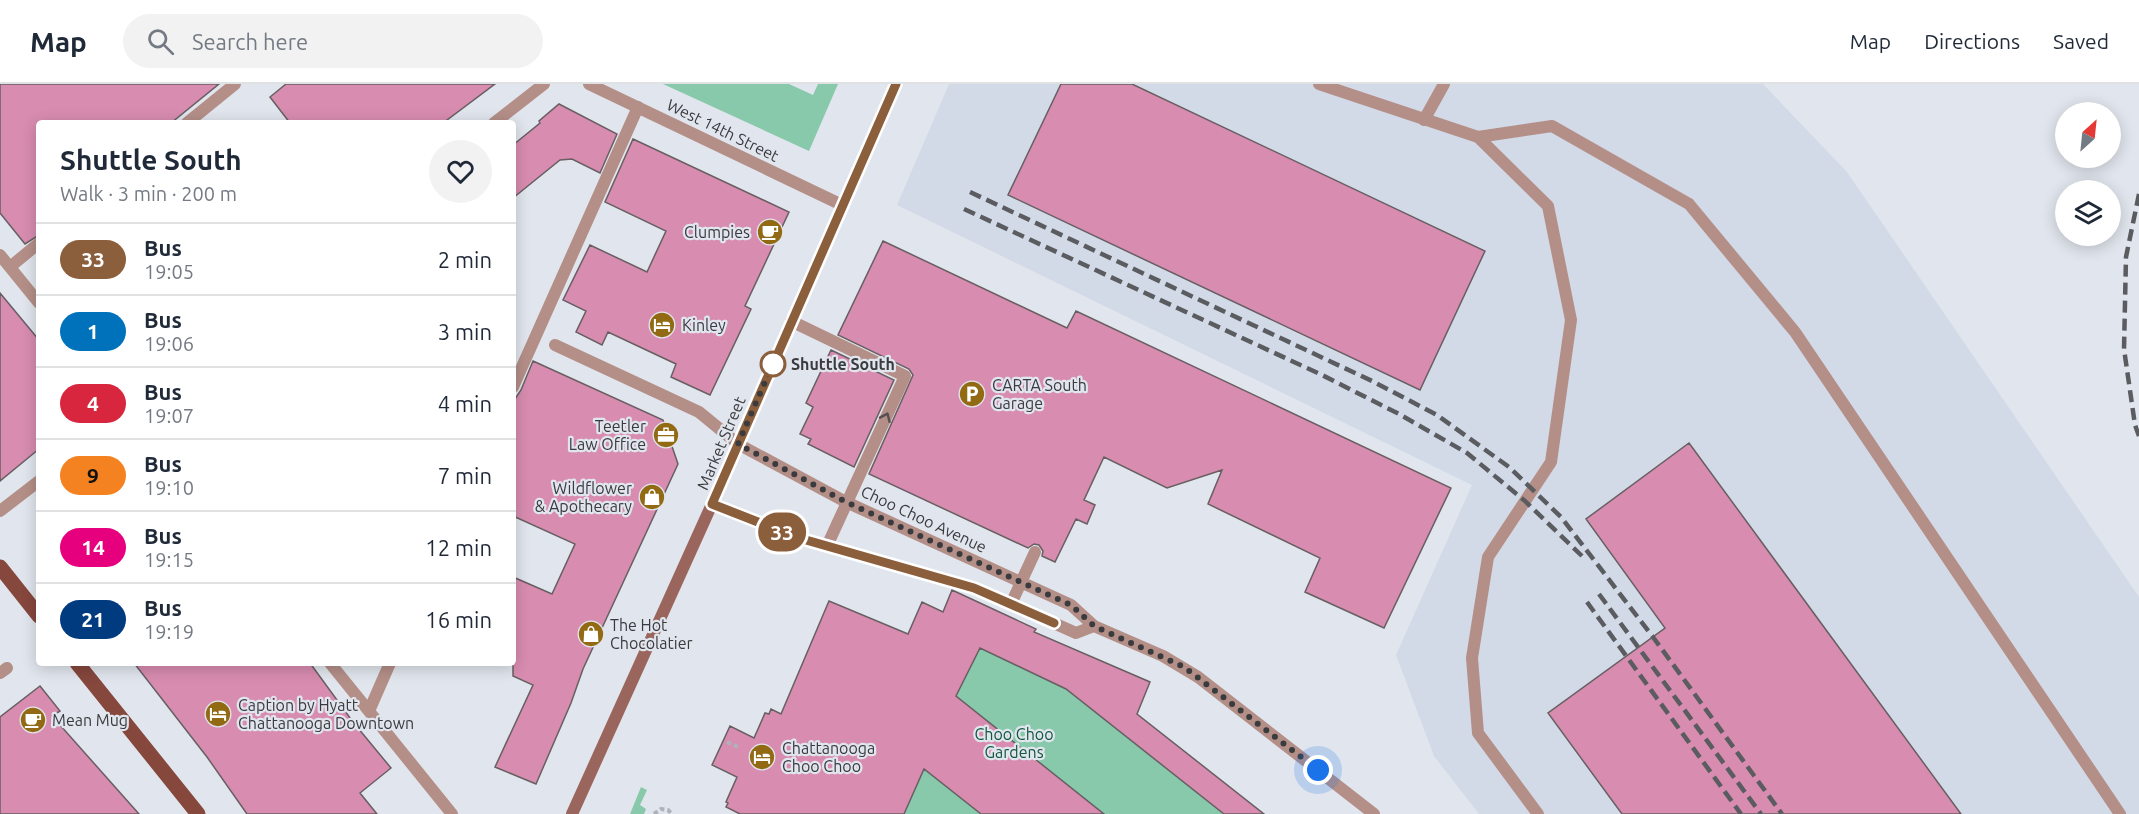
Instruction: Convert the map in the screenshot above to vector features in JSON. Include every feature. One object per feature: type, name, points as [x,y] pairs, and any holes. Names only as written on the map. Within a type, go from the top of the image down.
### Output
[{"type":"main road","name":"Market Street","points":[[572,814],[712,504],[896,84]]},
{"type":"main road","points":[[0,567],[36,612]]},
{"type":"main road","points":[[79,666],[198,814]]},
{"type":"street","points":[[191,120],[235,84]]},
{"type":"street","points":[[498,120],[544,84]]},
{"type":"street","name":"West 14th Street","points":[[589,84],[842,205]]},
{"type":"street","points":[[1319,84],[1478,137],[1552,126],[1689,204],[1794,332],[2120,814]]},
{"type":"street","points":[[1425,120],[1444,84]]},
{"type":"street","points":[[516,380],[638,107]]},
{"type":"street","points":[[1478,137],[1548,206],[1571,320],[1551,462],[1488,557],[1472,658],[1478,733],[1538,814]]},
{"type":"street","points":[[10,267],[36,245]]},
{"type":"street","points":[[0,255],[36,299]]},
{"type":"street","points":[[791,321],[905,376],[827,546]]},
{"type":"street","name":"Choo Choo Avenue","points":[[555,345],[699,412],[738,444],[846,502],[1071,605],[1094,626],[1163,656],[1191,672],[1374,814]]},
{"type":"street","points":[[0,511],[36,483]]},
{"type":"street","name":"Choo Choo Avenue","points":[[712,504],[799,538],[957,582],[1076,633],[1094,626]]},
{"type":"street","points":[[1011,604],[1035,552]]},
{"type":"street","points":[[332,666],[452,814]]},
{"type":"street","points":[[369,711],[389,666]]},
{"type":"path","points":[[727,742],[740,748]]},
{"type":"path","points":[[654,814],[661,809],[668,810],[672,814]]},
{"type":"shaded area","points":[[949,84],[1763,84],[1847,172],[2139,597],[2139,814],[1479,814],[1434,756],[1396,655],[1472,485],[897,205]]},
{"type":"green space","points":[[663,84],[789,84],[813,95],[818,84],[838,84],[809,151]]},
{"type":"green space","name":"Choo Choo Gardens","points":[[980,648],[1066,689],[1224,814],[904,814],[956,696]]},
{"type":"green space","points":[[641,787],[647,790],[640,805],[646,809],[644,814],[630,814]]},
{"type":"building","points":[[0,84],[219,84],[175,120],[36,120],[36,237],[25,244],[0,213]]},
{"type":"building","points":[[286,84],[495,84],[447,120],[288,120],[270,97]]},
{"type":"building","points":[[1061,84],[1132,84],[1485,251],[1420,390],[1008,195]]},
{"type":"building","points":[[559,104],[617,134],[600,173],[572,159],[560,160],[516,196],[516,143],[540,123],[539,121]]},
{"type":"building","points":[[633,139],[789,212],[745,306],[751,309],[710,395],[671,377],[676,364],[608,332],[602,345],[576,332],[586,311],[563,300],[590,245],[647,272],[666,231],[605,202]]},
{"type":"building","points":[[883,241],[1067,328],[1076,311],[1451,488],[1384,628],[1305,592],[1320,558],[1208,504],[1222,470],[1167,488],[1104,457],[1084,500],[1095,505],[1087,524],[1076,519],[1055,562],[1042,556],[1043,551],[1039,545],[1034,544],[1028,548],[869,474],[913,375],[909,369],[838,335]]},
{"type":"building","points":[[0,293],[36,336],[36,451],[0,481]]},
{"type":"building","points":[[831,350],[894,380],[854,467],[808,444],[811,439],[800,434],[813,407],[806,403]]},
{"type":"building","points":[[533,361],[663,420],[678,464],[583,669],[536,784],[495,767],[533,685],[513,676],[513,666],[516,666],[516,578],[552,594],[575,544],[516,517],[516,398]]},
{"type":"building","points":[[1689,443],[1961,814],[1622,814],[1548,713],[1665,628],[1586,519]]},
{"type":"building","points":[[952,590],[1036,629],[1034,632],[1150,682],[1137,714],[1264,814],[1224,814],[1066,689],[980,648],[956,696],[1104,814],[981,814],[924,769],[904,814],[740,814],[726,807],[737,777],[712,765],[730,726],[754,738],[765,713],[769,714],[771,709],[781,714],[829,601],[908,634],[922,602],[943,612]]},
{"type":"building","points":[[136,666],[312,666],[353,722],[391,768],[360,793],[377,814],[247,814],[207,757]]},
{"type":"building","points":[[40,686],[60,711],[52,716],[139,814],[0,814],[0,717]]},
{"type":"railway","points":[[970,192],[1372,381],[1437,415],[1509,467],[1561,517],[1653,637],[1782,814]]},
{"type":"railway","points":[[2139,194],[2126,257],[2124,349],[2135,425],[2139,436]]},
{"type":"railway","points":[[964,209],[1322,375],[1399,414],[1467,453],[1525,501],[1582,556]]},
{"type":"railway","points":[[1599,594],[1761,814]]},
{"type":"railway","points":[[1587,602],[1741,814]]},
{"type":"bus line","name":"33","points":[[896,84],[712,504],[799,538],[957,582],[1054,623]]},
{"type":"place","name":"Clumpies","points":[[770,232]]},
{"type":"place","name":"Kinley","points":[[662,325]]},
{"type":"place","name":"Shuttle South","points":[[773,364]]},
{"type":"place","name":"CARTA South Garage","points":[[972,394]]},
{"type":"place","name":"Teetler Law Office","points":[[666,435]]},
{"type":"place","name":"Wildflower & Apothecary","points":[[652,497]]},
{"type":"place","name":"The Hot Chocolatier","points":[[591,634]]},
{"type":"place","name":"Caption by Hyatt Chattanooga Downtown","points":[[218,714]]},
{"type":"place","name":"Mean Mug","points":[[33,720]]},
{"type":"place","name":"Chattanooga Choo Choo","points":[[762,757]]},
{"type":"route","points":[[773,364],[775,359],[738,444],[846,502],[1071,605],[1094,626],[1184,667],[1318,770]]}]
